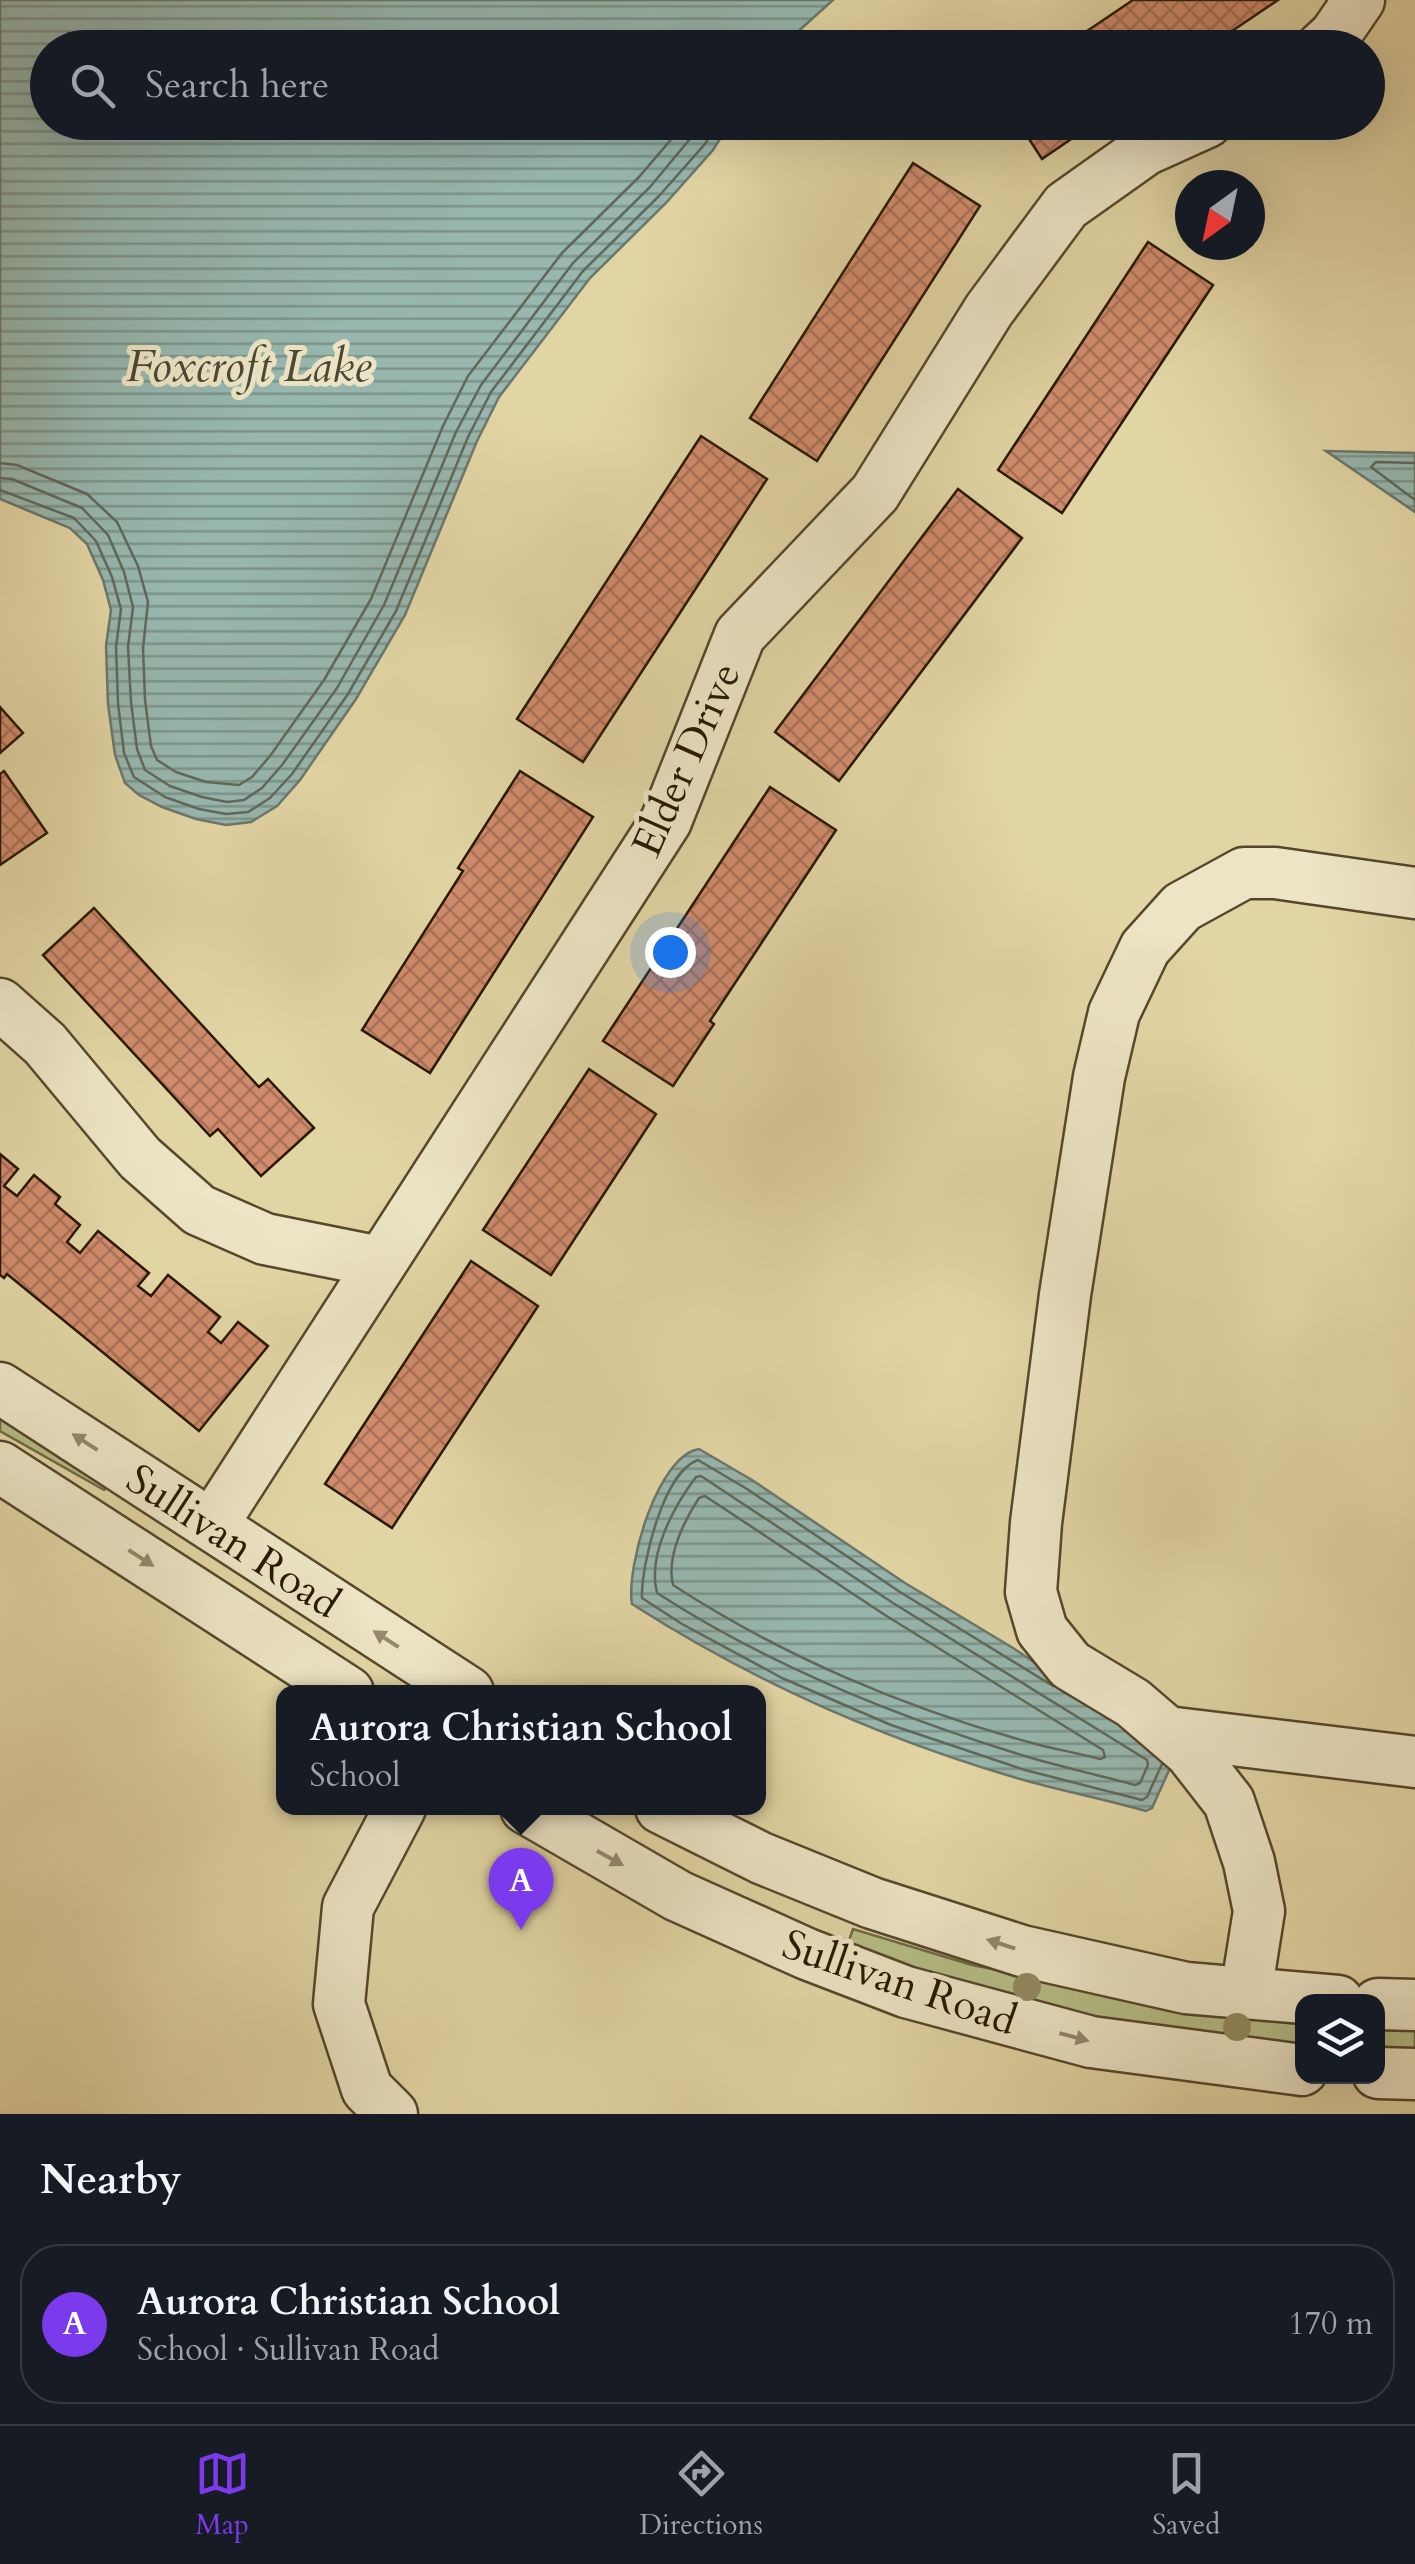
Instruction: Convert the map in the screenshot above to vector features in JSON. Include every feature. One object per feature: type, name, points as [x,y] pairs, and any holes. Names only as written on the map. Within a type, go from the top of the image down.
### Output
[{"type":"street","points":[[1338,30],[1359,0]]},
{"type":"street","name":"Elder Drive","points":[[212,1525],[666,821],[740,636],[875,494],[988,310],[1066,206],[1144,150],[1166,140]]},
{"type":"street","points":[[1246,1993],[1259,1911],[1250,1862],[1230,1802],[1190,1752],[1133,1703],[1070,1666],[1042,1630],[1031,1592],[1065,1295],[1098,1077],[1114,1013],[1145,948],[1182,907],[1244,874],[1274,873],[1415,893]]},
{"type":"street","points":[[0,1004],[45,1044],[140,1158],[199,1210],[264,1239],[380,1262]]},
{"type":"street","name":"Sullivan Road","points":[[0,1388],[457,1685]]},
{"type":"street","name":"Sullivan Road","points":[[0,1468],[337,1685]]},
{"type":"street","points":[[1167,1732],[1415,1762]]},
{"type":"street","points":[[380,2101],[339,2004],[348,1907],[396,1815]]},
{"type":"street","name":"Sullivan Road","points":[[538,1815],[678,1896],[807,1954],[906,1992],[1091,2042],[1295,2069]]},
{"type":"street","name":"Sullivan Road","points":[[675,1815],[761,1858],[840,1890],[1022,1951],[1186,1988],[1295,1998]]},
{"type":"street","points":[[1385,2004],[1415,2006]]},
{"type":"street","points":[[1385,2073],[1415,2074]]},
{"type":"green space","points":[[0,1408],[113,1480],[104,1490],[0,1431]]},
{"type":"green space","points":[[853,1929],[972,1965],[1114,1993],[1295,2020],[1295,2048],[1176,2034],[1033,2006],[847,1946]]},
{"type":"green space","points":[[1385,2026],[1415,2026],[1415,2056],[1385,2054]]},
{"type":"water","name":"Foxcroft Lake","points":[[0,0],[833,0],[800,30],[30,30],[30,140],[719,140],[666,203],[590,278],[499,397],[405,615],[356,699],[300,780],[277,806],[251,822],[226,825],[196,819],[162,807],[125,783],[115,755],[108,704],[106,646],[111,610],[103,580],[87,544],[70,528],[0,499]]},
{"type":"water","points":[[1326,451],[1415,453],[1415,512]]},
{"type":"water","points":[[699,1449],[1013,1648],[1175,1757],[1152,1808],[1146,1811],[1020,1779],[918,1746],[771,1683],[632,1604],[639,1541],[658,1491],[684,1456]]},
{"type":"building","points":[[1133,0],[1278,0],[1234,30],[1089,30]]},
{"type":"building","points":[[1030,140],[1070,140],[1042,159]]},
{"type":"building","points":[[913,163],[980,206],[817,461],[750,418]]},
{"type":"building","points":[[1148,242],[1213,285],[1062,513],[998,470]]},
{"type":"building","points":[[701,436],[767,479],[583,762],[517,719]]},
{"type":"building","points":[[958,489],[1022,538],[839,781],[775,732]]},
{"type":"building","points":[[0,707],[23,733],[0,753]]},
{"type":"building","points":[[4,771],[47,833],[0,865],[0,774]]},
{"type":"building","points":[[520,771],[593,817],[430,1073],[362,1030],[463,871],[458,868]]},
{"type":"building","points":[[770,787],[836,830],[710,1021],[714,1024],[673,1086],[603,1041]]},
{"type":"building","points":[[94,908],[259,1087],[268,1079],[314,1128],[261,1176],[218,1129],[210,1136],[43,955]]},
{"type":"building","points":[[589,1069],[656,1114],[551,1275],[483,1230]]},
{"type":"building","points":[[0,1154],[18,1169],[4,1186],[17,1196],[34,1175],[60,1197],[55,1204],[80,1225],[67,1242],[80,1253],[98,1231],[149,1273],[138,1286],[151,1296],[168,1275],[220,1317],[208,1332],[221,1343],[238,1322],[268,1346],[199,1431],[7,1274],[4,1278],[0,1275]]},
{"type":"building","points":[[471,1261],[538,1306],[392,1528],[325,1484]]},
{"type":"place","name":"Aurora Christian School","points":[[521,1930]]}]
